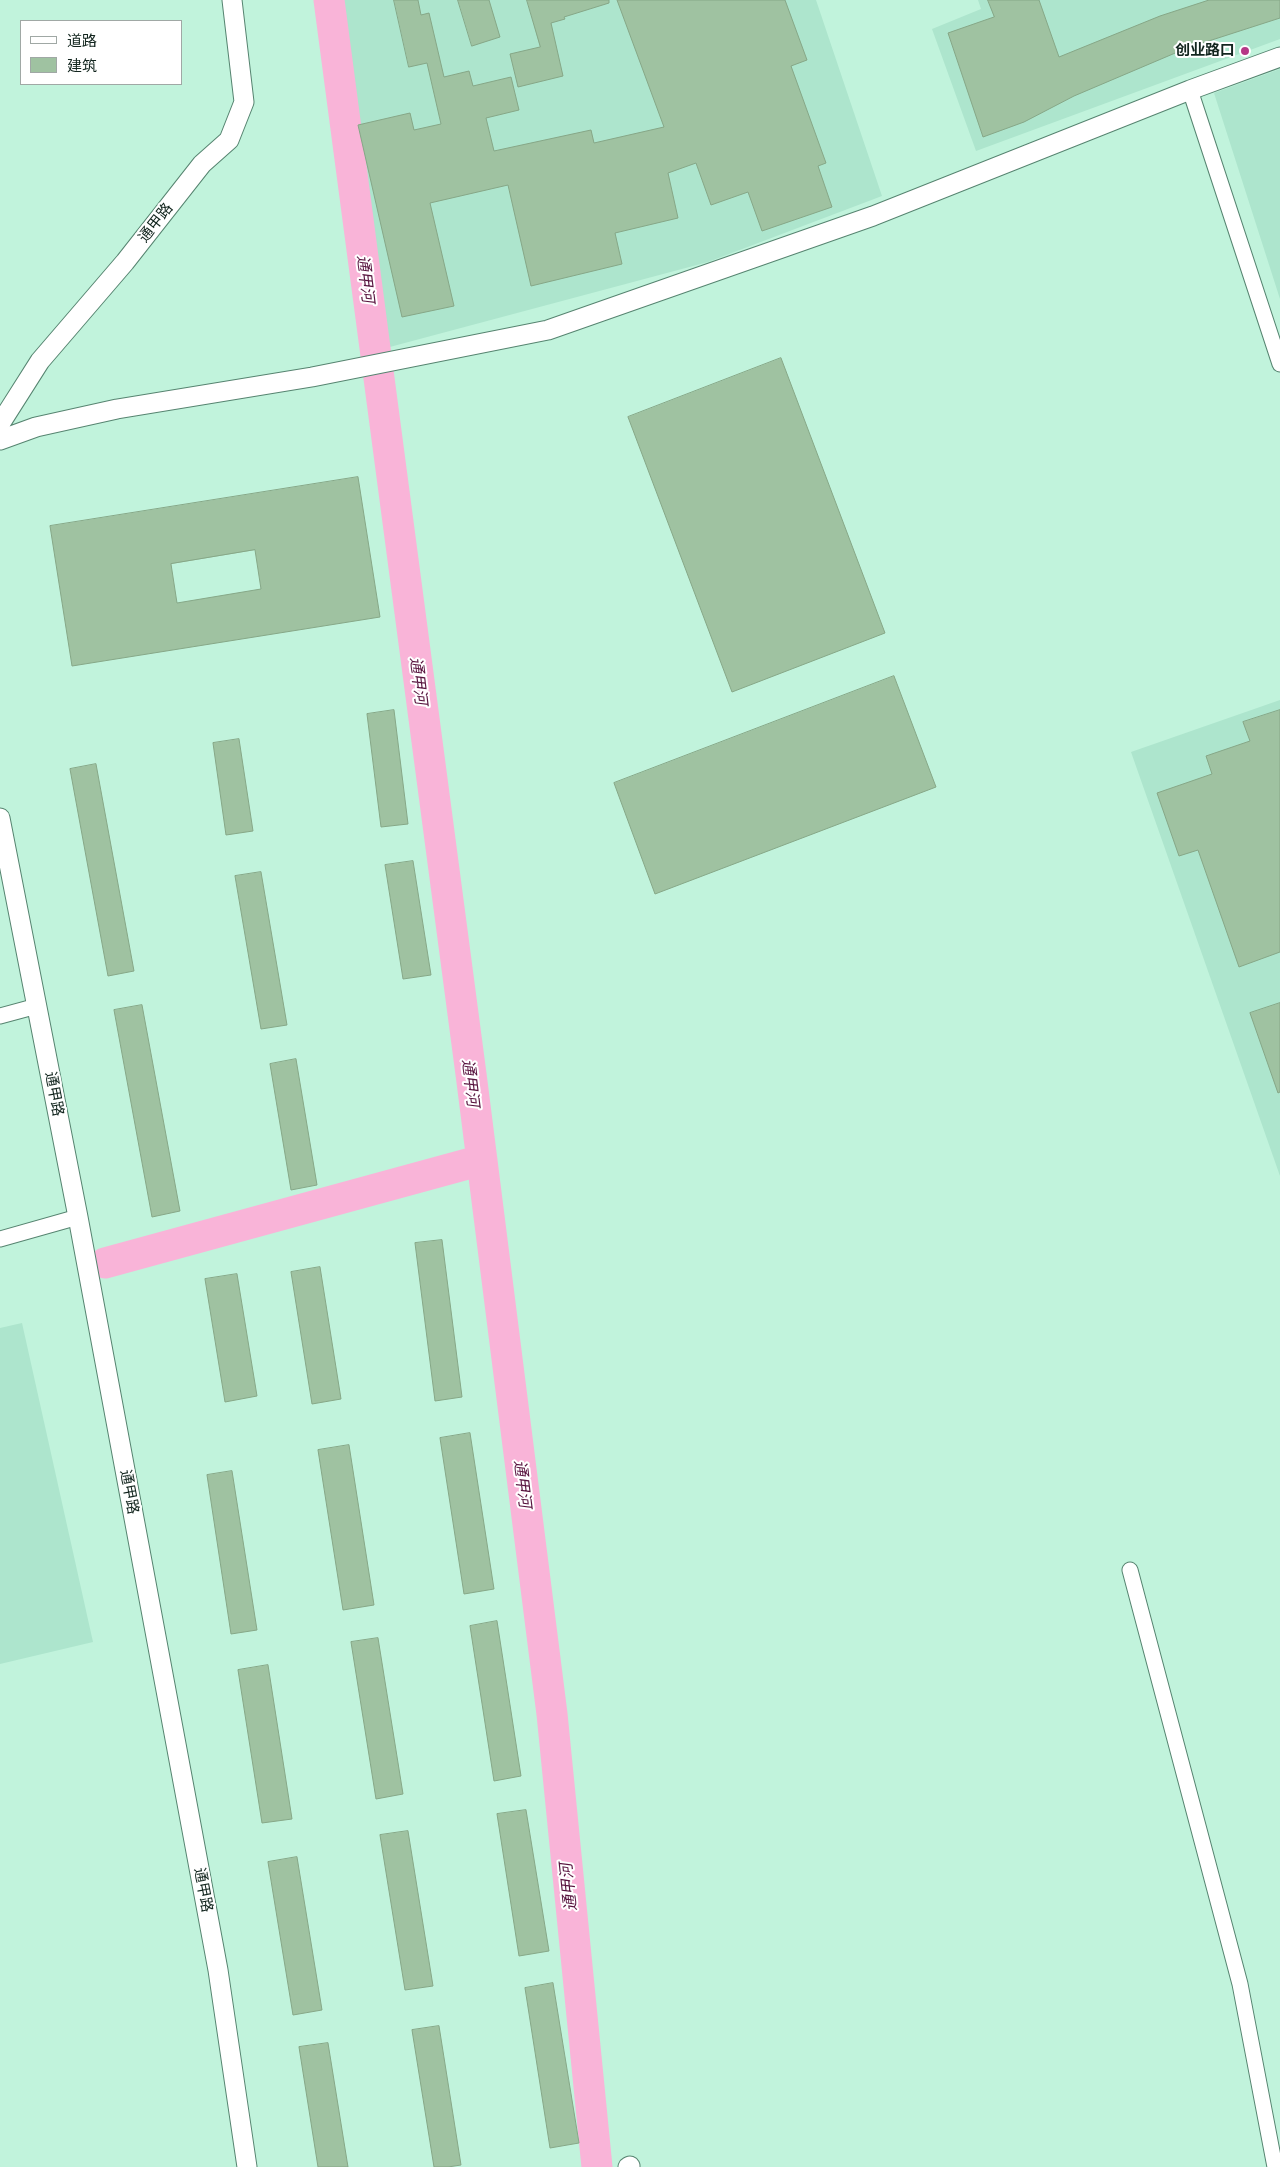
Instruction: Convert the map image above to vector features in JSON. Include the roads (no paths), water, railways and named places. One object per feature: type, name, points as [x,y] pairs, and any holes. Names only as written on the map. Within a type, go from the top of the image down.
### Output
[{"type":"street","name":"通甲路","points":[[0,424],[40,362],[125,262],[202,164],[229,140],[244,102],[232,0]]},
{"type":"street","points":[[0,440],[36,427],[117,409],[312,377],[548,330],[873,216],[1190,90],[1280,57]]},
{"type":"street","points":[[1190,90],[1280,364]]},
{"type":"street","name":"通甲路","points":[[0,818],[5,873],[37,1006],[78,1217],[218,1970],[247,2167]]},
{"type":"street","points":[[0,1016],[37,1006]]},
{"type":"street","points":[[0,1239],[78,1217]]},
{"type":"street","points":[[1130,1570],[1240,1984],[1275,2167]]},
{"type":"waterway","name":"通甲河","points":[[329,0],[471,1074],[552,1714],[597,2167]]},
{"type":"waterway","points":[[105,1263],[482,1160]]},
{"type":"place","name":"创业路口","points":[[1245,51]]}]
